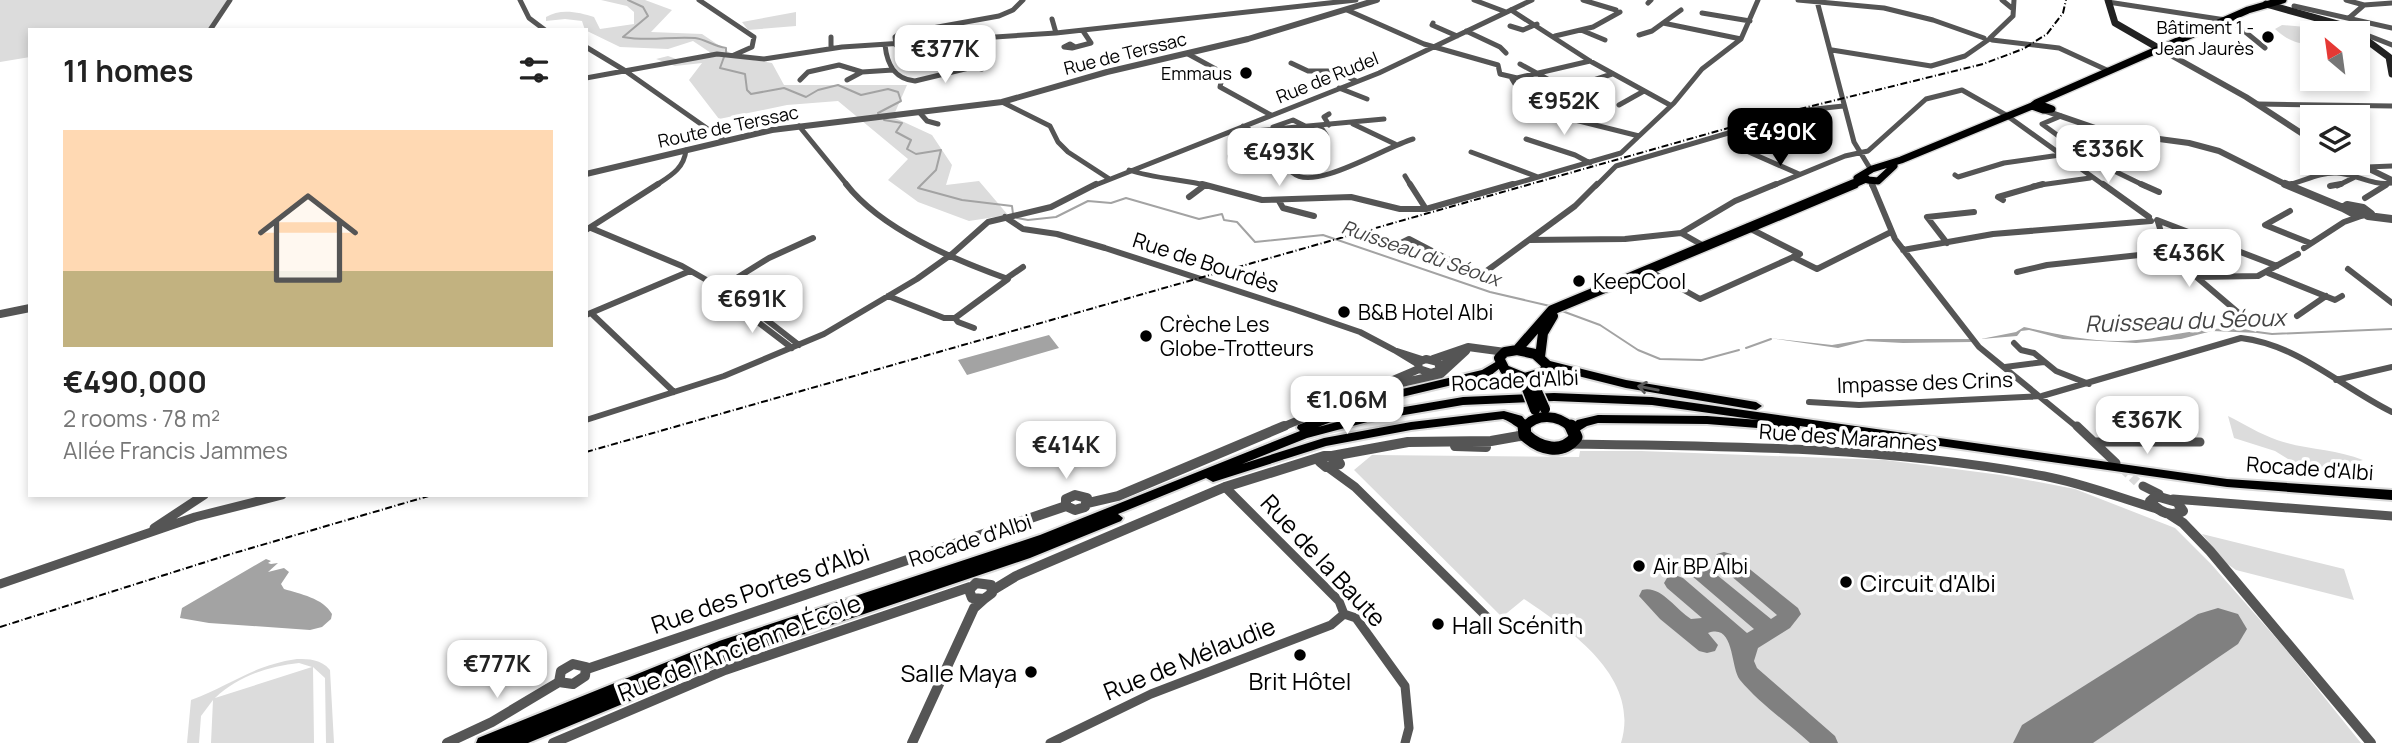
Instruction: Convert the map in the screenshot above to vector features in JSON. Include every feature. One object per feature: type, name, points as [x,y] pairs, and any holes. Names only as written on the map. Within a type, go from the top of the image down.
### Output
[{"type":"highway","points":[[1045,538],[1343,411],[1415,388],[1486,373],[1505,356]]},
{"type":"highway","points":[[1543,360],[1639,386],[1963,441],[1980,447]]},
{"type":"highway","name":"Rocade d'Albi","points":[[484,743],[724,645],[1045,538],[1302,435],[1375,416],[1463,401],[1564,397],[1652,401],[2227,483],[2392,495]]},
{"type":"highway","name":"Rocade d'Albi","points":[[510,743],[728,654],[1025,554],[1213,478],[1334,433],[1394,419],[1466,407],[1601,404],[1712,414],[2234,491],[2392,503]]},
{"type":"highway","points":[[1213,478],[1314,445],[1397,429],[1493,415],[1536,419]]},
{"type":"highway","points":[[1574,437],[1588,420],[1609,419],[1707,420],[1797,427]]},
{"type":"main road","points":[[2108,1],[2115,23],[2160,49]]},
{"type":"main road","points":[[1505,356],[1531,337],[1544,316],[1558,308],[2006,115],[2040,106],[2109,71],[2264,1],[2294,6],[2308,15]]},
{"type":"main road","points":[[2281,3],[2326,21]]},
{"type":"main road","points":[[2370,42],[2389,57],[2392,74]]},
{"type":"main road","points":[[1536,419],[1566,422],[1574,437],[1559,448],[1535,444],[1533,385],[1545,372],[1543,333],[1558,308]]},
{"type":"main road","points":[[1505,356],[1543,360]]},
{"type":"main road","points":[[1505,356],[1507,372],[1533,385]]},
{"type":"street","points":[[211,28],[230,0]]},
{"type":"street","points":[[520,0],[529,18],[542,28]]},
{"type":"street","points":[[699,0],[754,37],[754,45],[732,55]]},
{"type":"street","points":[[896,45],[895,37],[899,34],[999,16],[1013,10],[1023,0]]},
{"type":"street","points":[[588,78],[624,69],[722,54],[764,59],[831,48],[1083,31],[1356,0],[1373,2]]},
{"type":"street","points":[[1474,0],[1537,24],[1612,74],[1670,106]]},
{"type":"street","name":"Rue de Rudel","points":[[588,419],[674,392],[795,346],[857,317],[947,257],[979,227],[1011,215],[1051,207],[1108,178],[1436,47],[1532,0]]},
{"type":"street","points":[[1555,36],[1598,25],[1618,11],[1583,0]]},
{"type":"street","points":[[1129,170],[1146,176],[1205,185],[1250,198],[1279,201],[1351,197],[1400,209],[1426,209],[1621,153],[1670,106],[1702,69],[1741,39],[1758,0]]},
{"type":"street","points":[[1798,0],[1884,8],[1933,20],[1988,39],[2059,48],[2109,71]]},
{"type":"street","points":[[2346,0],[2364,5],[2392,3]]},
{"type":"street","points":[[1832,50],[1931,66],[1965,56],[1988,39],[2013,16],[2014,4],[2004,1]]},
{"type":"street","points":[[2108,1],[2227,20],[2235,23],[2265,48]]},
{"type":"street","name":"Rue de Terssac","points":[[877,117],[1002,102],[1107,72],[1248,39],[1373,2]]},
{"type":"street","points":[[1820,2],[1843,106],[1859,152],[1873,173],[1876,192],[1891,232],[1973,339],[2042,396],[2116,463]]},
{"type":"street","points":[[2348,18],[2364,5]]},
{"type":"street","points":[[2294,6],[2392,28]]},
{"type":"street","points":[[1347,10],[1436,47],[1498,65],[1502,76],[1512,79],[1591,61]]},
{"type":"street","points":[[1639,35],[1681,10]]},
{"type":"street","points":[[1702,13],[1749,21]]},
{"type":"street","points":[[1052,19],[1056,33]]},
{"type":"street","points":[[1433,23],[1432,25],[1457,36]]},
{"type":"street","points":[[1663,23],[1741,39]]},
{"type":"street","points":[[1510,26],[1523,30],[1537,24]]},
{"type":"street","points":[[1581,30],[1605,40]]},
{"type":"street","points":[[1075,47],[1091,43],[1083,31]]},
{"type":"street","points":[[1466,31],[1500,47],[1506,53]]},
{"type":"street","points":[[2370,36],[2392,45]]},
{"type":"street","points":[[831,37],[831,48]]},
{"type":"street","points":[[965,41],[973,67]]},
{"type":"street","points":[[885,45],[888,63],[893,70],[903,79],[911,81],[973,67],[982,69]]},
{"type":"street","points":[[588,48],[624,69],[725,141]]},
{"type":"street","points":[[2160,49],[2258,104],[2300,132]]},
{"type":"street","points":[[1188,54],[1223,73],[1220,87],[1271,115]]},
{"type":"street","points":[[839,65],[843,56]]},
{"type":"street","points":[[1291,64],[1308,71],[1335,71],[1356,81]]},
{"type":"street","points":[[1520,64],[1551,81]]},
{"type":"street","points":[[800,80],[808,72],[839,65],[862,72],[893,70]]},
{"type":"street","points":[[848,80],[862,72]]},
{"type":"street","points":[[1560,99],[1554,93],[1612,74]]},
{"type":"street","points":[[1512,79],[1515,84],[1525,89]]},
{"type":"street","points":[[1339,88],[1367,99]]},
{"type":"street","points":[[1529,240],[1625,239],[1681,233],[1718,209],[1799,174],[1877,146],[1928,98],[1966,91],[2006,115],[2091,178],[2154,220],[2163,229],[2165,249],[2254,326]]},
{"type":"street","points":[[1619,105],[1644,92]]},
{"type":"street","points":[[1002,102],[1047,124],[1055,131],[1057,141],[1062,146],[1087,167],[1108,178]]},
{"type":"street","points":[[2258,104],[2392,106]]},
{"type":"street","points":[[1401,243],[1409,239],[1478,277],[1575,206],[1609,171],[1620,164],[1807,110],[1843,106]]},
{"type":"street","points":[[2040,106],[2107,132],[2206,147],[2236,158],[2287,185],[2322,199],[2366,214],[2392,219]]},
{"type":"street","points":[[2040,106],[2073,121]]},
{"type":"street","points":[[920,113],[928,121],[938,124]]},
{"type":"street","points":[[1329,114],[1324,117],[1329,125]]},
{"type":"street","points":[[2061,116],[2042,124],[2064,140],[2101,153]]},
{"type":"street","name":"Route de Terssac","points":[[588,174],[799,126],[877,117]]},
{"type":"street","points":[[1242,126],[1255,131],[1353,124],[1384,119]]},
{"type":"street","points":[[1571,119],[1639,136]]},
{"type":"street","points":[[1353,124],[1395,144]]},
{"type":"street","points":[[799,126],[862,202],[947,257],[1007,278]]},
{"type":"street","points":[[1320,126],[1326,135],[1323,140]]},
{"type":"street","points":[[1255,131],[1266,149],[1284,166],[1301,179],[1317,180],[1395,144],[1413,139]]},
{"type":"street","points":[[2134,137],[2101,153],[2098,159],[2102,165],[2159,191]]},
{"type":"street","points":[[1526,139],[1575,155],[1590,163]]},
{"type":"street","points":[[1733,145],[1799,174]]},
{"type":"street","points":[[1266,149],[1300,149]]},
{"type":"street","points":[[2110,149],[2147,163]]},
{"type":"street","points":[[589,229],[675,173],[685,160],[687,150]]},
{"type":"street","points":[[1471,152],[1538,178]]},
{"type":"street","points":[[1955,175],[1958,177],[2004,163],[2060,155]]},
{"type":"street","points":[[2102,165],[2125,155]]},
{"type":"street","points":[[1230,156],[1231,164],[1250,170],[1284,166]]},
{"type":"street","points":[[2370,167],[2392,166]]},
{"type":"street","points":[[2370,169],[2390,183]]},
{"type":"street","points":[[2287,185],[2316,173],[2356,176],[2365,181],[2390,183]]},
{"type":"street","points":[[1405,176],[1426,209]]},
{"type":"street","points":[[2330,186],[2334,187],[2356,176]]},
{"type":"street","points":[[2003,200],[1998,197],[2036,185],[2091,178]]},
{"type":"street","points":[[2365,198],[2390,183]]},
{"type":"street","points":[[1189,197],[1205,185]]},
{"type":"street","points":[[1279,201],[1283,208],[1314,216]]},
{"type":"street","points":[[2344,222],[2346,208]]},
{"type":"street","points":[[2290,211],[2265,225],[2304,248]]},
{"type":"street","points":[[1947,243],[1927,217],[1974,212]]},
{"type":"street","points":[[2196,277],[2235,277],[2268,273],[2344,222],[2366,214]]},
{"type":"street","name":"Rue de Bourdès","points":[[1011,215],[1023,229],[1057,234],[1105,248],[1360,332],[1424,365]]},
{"type":"street","points":[[1903,250],[1993,234],[2154,220],[2277,267]]},
{"type":"street","points":[[1647,270],[1700,299],[1800,254],[1747,227]]},
{"type":"street","points":[[589,229],[690,271],[717,286],[722,286],[769,258],[813,238]]},
{"type":"street","points":[[1793,257],[1817,269],[1891,232]]},
{"type":"street","points":[[1681,233],[1704,246]]},
{"type":"street","points":[[2017,272],[2165,249],[2235,277]]},
{"type":"street","points":[[888,296],[944,318],[955,318],[1023,267]]},
{"type":"street","points":[[2348,269],[2392,303]]},
{"type":"street","points":[[674,392],[589,314],[690,271]]},
{"type":"street","points":[[2268,273],[2336,300],[2342,296]]},
{"type":"street","points":[[743,303],[772,290]]},
{"type":"street","points":[[2297,316],[2326,296]]},
{"type":"street","points":[[733,299],[743,303],[795,346],[733,299]]},
{"type":"street","points":[[0,314],[28,308]]},
{"type":"street","points":[[955,318],[958,322],[974,328]]},
{"type":"street","name":"Impasse des Crins","points":[[1809,401],[1859,405],[2042,396],[2241,338],[2278,345],[2392,412]]},
{"type":"street","points":[[2014,343],[2021,350],[2034,353],[2056,371],[2089,384]]},
{"type":"street","points":[[1367,389],[1462,346],[1471,345],[1505,356]]},
{"type":"street","points":[[1424,365],[1438,372],[1441,366],[1466,351],[1482,350],[1505,356]]},
{"type":"street","points":[[1367,389],[1441,374],[1466,351]]},
{"type":"street","points":[[2004,367],[2044,362]]},
{"type":"street","points":[[1424,365],[1441,366]]},
{"type":"street","points":[[2336,380],[2389,370]]},
{"type":"street","name":"Rue des Portes d'Albi","points":[[587,669],[1066,506],[1078,510],[1088,503],[1118,496],[1367,389]]},
{"type":"street","points":[[2379,406],[2392,403]]},
{"type":"street","points":[[912,743],[974,598],[1016,576],[1225,487],[1295,467],[1331,462],[1369,446],[1415,441],[1505,441],[1536,419]]},
{"type":"street","name":"Rue des Marannes","points":[[1574,437],[1591,444],[1882,453],[2047,476],[2149,503]]},
{"type":"street","points":[[1415,441],[1471,447],[1535,444]]},
{"type":"street","points":[[2093,442],[2200,442]]},
{"type":"street","points":[[1331,462],[1488,618]]},
{"type":"street","points":[[2205,502],[2183,516],[2169,514],[2149,503],[2140,484],[2180,505],[2183,516],[2221,564],[2371,743]]},
{"type":"street","name":"Rue de la Baute","points":[[1225,487],[1339,601],[1344,614],[1356,618],[1405,686],[1409,728],[1405,743]]},
{"type":"street","points":[[151,531],[201,497]]},
{"type":"street","points":[[1,583],[195,517],[274,497]]},
{"type":"street","points":[[2149,503],[2169,498],[2392,516]]},
{"type":"street","name":"Rue de l’Ancienne École","points":[[553,743],[726,670],[943,596],[974,598],[984,582],[1016,576]]},
{"type":"street","points":[[984,582],[991,585],[993,590]]},
{"type":"street","name":"Rue de Mélaudie","points":[[1050,743],[1151,694],[1331,625],[1344,614]]},
{"type":"street","points":[[447,743],[484,726],[559,682],[568,685],[578,682],[585,676],[587,669],[581,664],[569,666],[559,674],[559,682]]},
{"type":"shaded area","points":[[0,0],[227,0],[208,28],[28,28],[28,57],[0,62]]},
{"type":"shaded area","points":[[601,0],[645,0],[672,10],[651,32],[702,34],[736,57],[772,63],[784,85],[907,85],[893,117],[932,135],[952,165],[946,185],[979,181],[1008,215],[969,221],[918,202],[888,180],[908,159],[838,101],[787,105],[719,119],[689,80],[702,63],[675,66],[656,59],[668,56],[679,60],[711,53],[693,41],[668,49],[620,47],[588,31],[582,21],[546,21],[546,17],[551,14],[570,12],[594,17],[600,29],[634,24],[634,12],[627,6]]},
{"type":"shaded area","points":[[796,12],[796,26],[748,30],[742,22]]},
{"type":"shaded area","points":[[2282,25],[2300,26],[2300,43],[2287,38],[2275,29]]},
{"type":"shaded area","points":[[2024,327],[2109,341],[2231,328],[2259,333],[2212,331],[2181,339],[2136,343],[2063,339],[2029,330],[2021,331],[2017,336],[1981,339],[2016,332]]},
{"type":"shaded area","points":[[1049,335],[1059,348],[967,375],[958,360]]},
{"type":"shaded area","points":[[1769,338],[1832,345],[1868,339],[1970,339],[1972,342],[1865,341],[1838,348]]},
{"type":"shaded area","points":[[2228,416],[2277,440],[2363,460],[2312,474],[2275,451],[2234,438]]},
{"type":"shaded area","name":"Circuit d'Albi","points":[[1580,451],[1885,460],[2001,475],[2075,489],[2175,528],[2211,564],[2283,646],[2361,743],[1621,743],[1624,719],[1621,697],[1597,658],[1561,625],[1524,599],[1502,617],[1354,470],[1372,455],[1579,457]]},
{"type":"shaded area","points":[[2202,534],[2344,569],[2354,600],[2236,570],[2226,563]]},
{"type":"shaded area","points":[[266,559],[271,561],[268,563],[271,564],[278,563],[268,572],[284,568],[289,572],[281,584],[284,589],[311,597],[323,604],[332,614],[331,619],[322,627],[310,630],[209,623],[180,618],[182,608]]},
{"type":"shaded area","points":[[310,660],[323,664],[330,670],[334,743],[326,743],[325,678],[313,667],[314,743],[211,743],[213,700],[201,716],[199,743],[187,743],[191,700],[254,671],[281,662]],"holes":[[[299,663],[312,667],[215,698],[244,678],[265,670]]]},
{"type":"waterway","name":"Ruisseau du Séoux","points":[[628,0],[643,7],[648,16],[623,37],[695,38],[726,48],[726,52]]},
{"type":"waterway","name":"Ruisseau du Séoux","points":[[724,57],[720,68],[745,74],[747,90],[751,94],[784,88],[806,97],[818,90],[838,85],[861,95],[888,89],[898,92],[901,101],[878,113]]},
{"type":"waterway","name":"Ruisseau du Séoux","points":[[884,120],[902,123],[896,132],[911,140],[907,149],[916,154],[941,150],[936,170],[918,188],[962,200],[1012,206],[1013,214]]},
{"type":"waterway","name":"Ruisseau du Séoux","points":[[1017,218],[1028,220],[1056,217],[1088,201],[1111,203],[1126,198],[1199,219],[1222,214],[1224,220],[1237,222],[1255,242],[1323,235],[1490,292],[1550,306]]},
{"type":"waterway","name":"Ruisseau du Séoux","points":[[1562,311],[1600,325],[1638,350],[1660,359],[1702,360],[1739,350]]},
{"type":"waterway","name":"Ruisseau du Séoux","points":[[2257,332],[2272,334],[2392,329]]},
{"type":"waterway","name":"Ruisseau du Séoux","points":[[1746,348],[1771,339]]},
{"type":"taxiway","points":[[1724,559],[1790,614],[1783,622],[1745,647],[1743,661],[1748,673],[1826,743]]},
{"type":"taxiway","points":[[1699,571],[1761,621],[1764,632]]},
{"type":"taxiway","points":[[1675,583],[1726,626]]},
{"type":"taxiway","points":[[1650,596],[1673,618],[1688,627],[1695,628],[1710,623],[1724,625],[1737,636],[1743,651]]},
{"type":"taxiway","points":[[1684,626],[1707,645]]},
{"type":"runway","points":[[2044,743],[2218,629]]},
{"type":"tunnel","points":[[2122,468],[2137,482]]},
{"type":"railway","points":[[588,451],[1767,117],[1983,64],[2023,49],[2047,34],[2063,13],[2066,0]]},
{"type":"railway","points":[[0,627],[231,554],[425,497]]},
{"type":"place","name":"Bâtiment 1 - Jean Jaurès","points":[[2268,37]]},
{"type":"place","name":"Emmaus","points":[[1246,73]]},
{"type":"place","name":"KeepCool","points":[[1579,281]]},
{"type":"place","name":"B&B Hotel Albi","points":[[1344,312]]},
{"type":"place","name":"Crèche Les Globe-Trotteurs","points":[[1146,336]]},
{"type":"place","name":"Air BP Albi","points":[[1639,566]]},
{"type":"place","name":"Circuit d'Albi","points":[[1846,582]]},
{"type":"place","name":"Hall Scénith","points":[[1438,624]]},
{"type":"place","name":"Brit Hôtel","points":[[1300,655]]},
{"type":"place","name":"Salle Maya","points":[[1031,672]]}]
